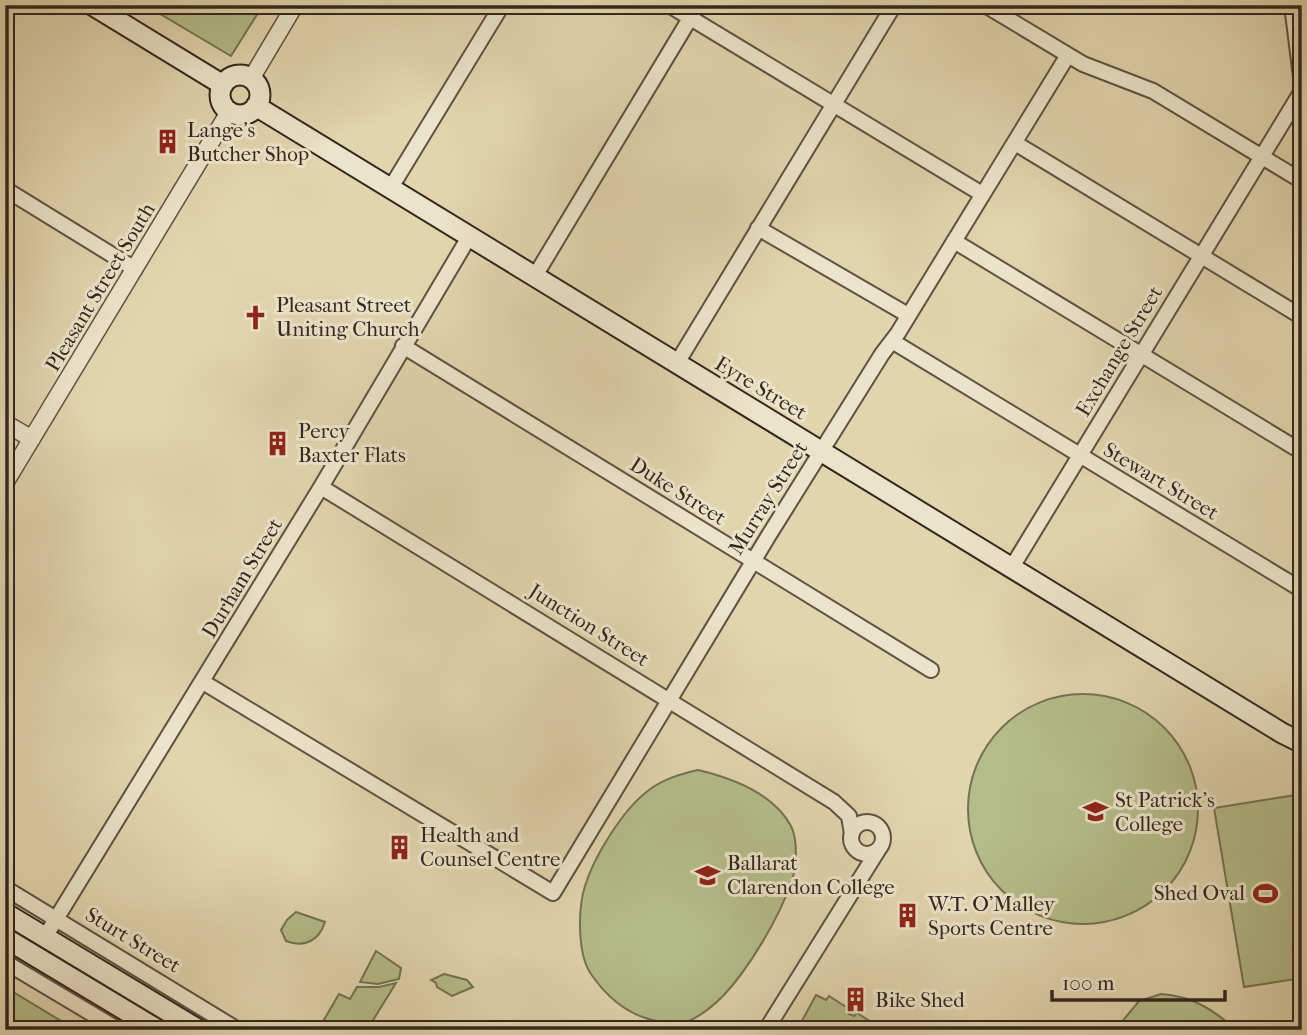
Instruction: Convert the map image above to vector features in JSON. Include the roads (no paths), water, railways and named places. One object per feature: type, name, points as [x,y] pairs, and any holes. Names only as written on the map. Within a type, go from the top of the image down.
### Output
[{"type":"main road","points":[[92,5],[223,85]]},
{"type":"main road","points":[[236,76],[251,79],[259,92],[256,106],[244,115],[229,112],[221,99],[223,85],[236,76]]},
{"type":"main road","name":"Eyre Street","points":[[256,106],[1302,743]]},
{"type":"main road","name":"Eyre Street","points":[[1243,708],[1302,733]]},
{"type":"main road","name":"Sturt Street","points":[[5,912],[199,1030]]},
{"type":"main road","points":[[5,938],[158,1030]]},
{"type":"street","points":[[251,79],[295,5]]},
{"type":"street","points":[[390,189],[502,5]]},
{"type":"street","points":[[669,5],[982,194]]},
{"type":"street","points":[[535,276],[698,5]]},
{"type":"street","points":[[677,363],[894,5]]},
{"type":"street","points":[[985,5],[1094,69],[1148,88],[1302,181]]},
{"type":"street","name":"Exchange Street","points":[[1012,567],[1301,91],[1292,5]]},
{"type":"street","name":"Murray Street","points":[[203,682],[553,893],[821,451],[1068,55]]},
{"type":"street","name":"Pleasant Street South","points":[[5,483],[229,112]]},
{"type":"street","points":[[1015,143],[1302,317]]},
{"type":"street","points":[[5,190],[135,270]]},
{"type":"street","points":[[758,228],[908,315]]},
{"type":"street","name":"Durham Street","points":[[45,937],[203,682],[469,237]]},
{"type":"street","points":[[954,241],[1302,452]]},
{"type":"street","name":"Stewart Street","points":[[892,341],[1302,590]]},
{"type":"street","name":"Duke Street","points":[[403,346],[931,670]]},
{"type":"street","points":[[5,423],[32,439]]},
{"type":"street","name":"Junction Street","points":[[321,487],[872,823]]},
{"type":"street","name":"Junction Street","points":[[834,802],[849,816],[853,840]]},
{"type":"street","points":[[766,1030],[880,847],[882,833],[872,823],[858,825],[853,840],[859,867],[853,887]]},
{"type":"street","points":[[853,840],[865,853],[880,847]]},
{"type":"street","name":"Sturt Street","points":[[5,888],[238,1030]]},
{"type":"street","points":[[5,962],[118,1030]]},
{"type":"place","name":"Lange's Butcher Shop","points":[[167,142]]},
{"type":"place","name":"Pleasant Street Uniting Church","points":[[256,317]]},
{"type":"place","name":"Percy Baxter Flats","points":[[278,443]]},
{"type":"place","name":"St Patrick's College","points":[[1095,812]]},
{"type":"place","name":"Health and Counsel Centre","points":[[400,847]]},
{"type":"place","name":"Ballarat Clarendon College","points":[[707,875]]},
{"type":"place","name":"Shed Oval","points":[[1265,893]]},
{"type":"place","name":"W.T. O'Malley Sports Centre","points":[[908,916]]},
{"type":"place","name":"Bike Shed","points":[[855,1000]]}]
